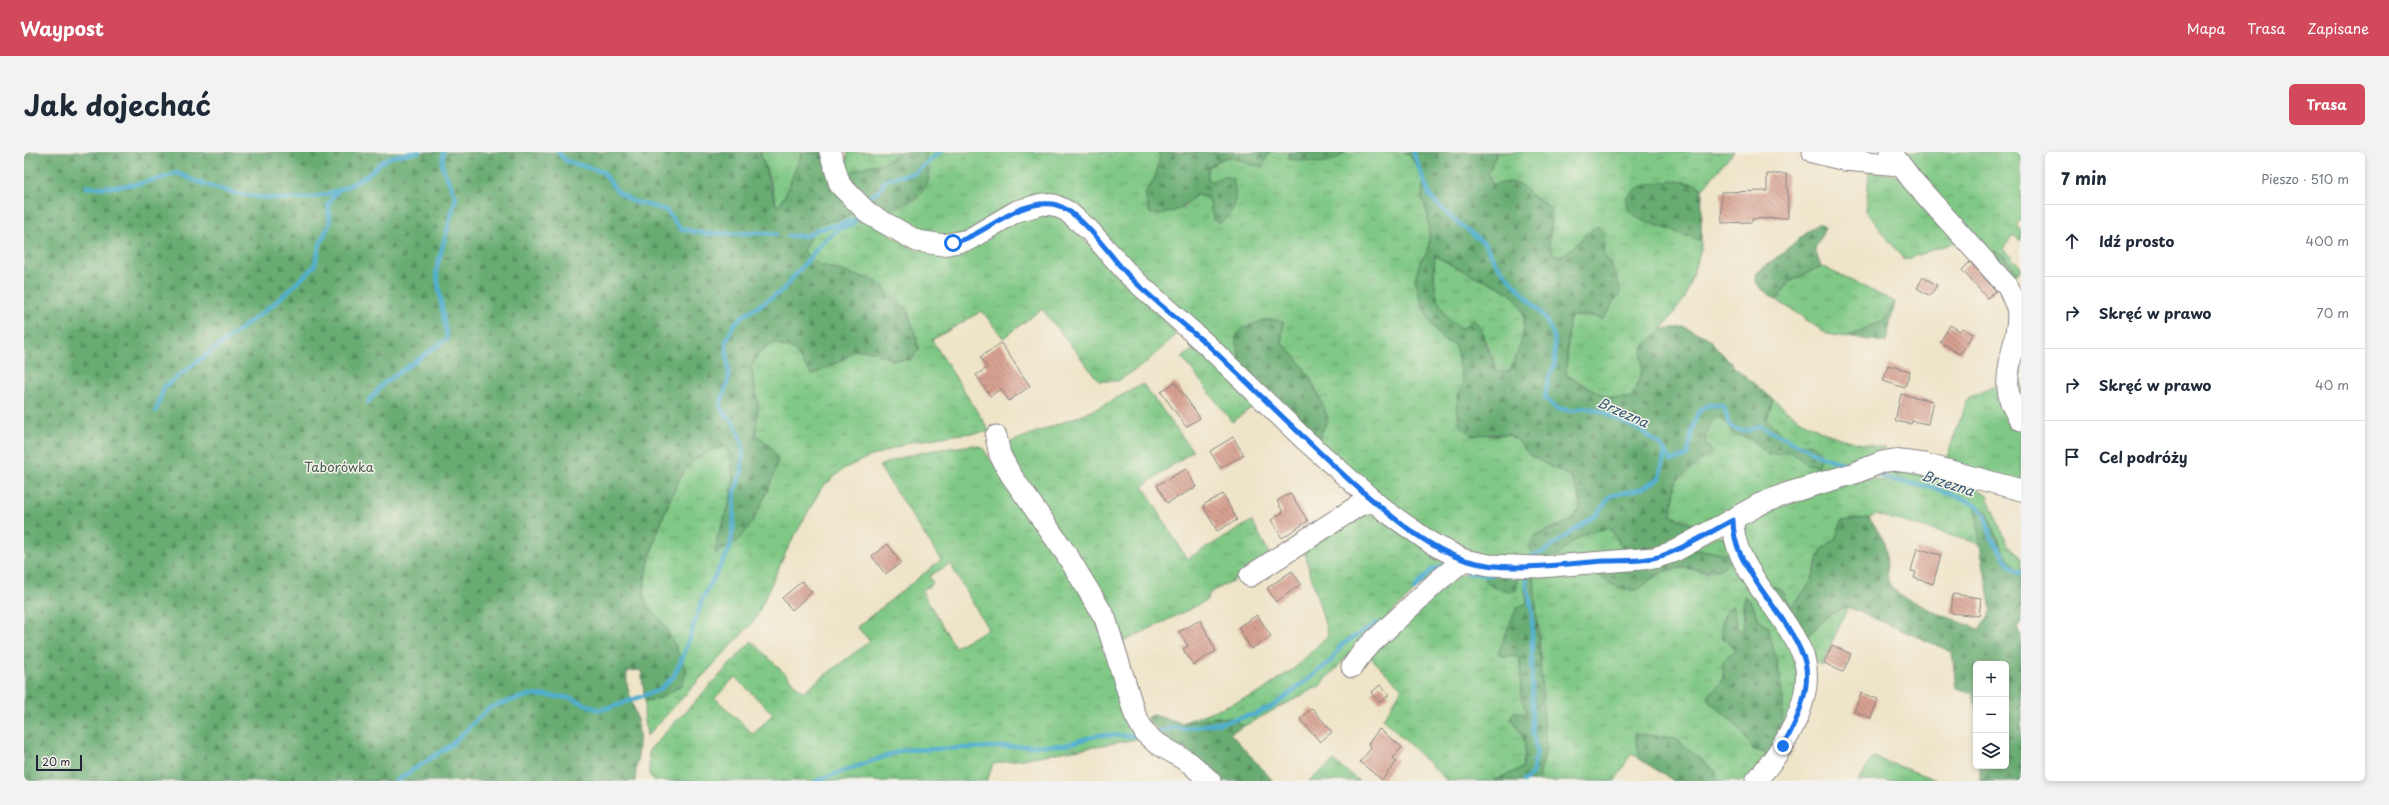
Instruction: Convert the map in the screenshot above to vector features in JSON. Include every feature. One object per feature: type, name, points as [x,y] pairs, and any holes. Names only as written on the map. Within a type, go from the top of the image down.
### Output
[{"type":"street","points":[[830,152],[840,185],[869,214],[917,241],[943,245],[968,240],[1017,211],[1043,204],[1054,205],[1067,211],[1090,230],[1130,276],[1208,346],[1305,440],[1374,502],[1431,543],[1464,560],[1489,565],[1540,567],[1642,560],[1673,552],[1760,504],[1788,493],[1856,473],[1882,462],[1892,460],[1924,464],[2021,490]]},
{"type":"street","points":[[1813,152],[1845,160],[1895,158],[2008,287],[2017,307],[2018,317],[2007,389],[2009,401],[2021,420]]},
{"type":"street","points":[[996,436],[1000,455],[1011,475],[1067,555],[1105,618],[1136,715],[1145,733],[1155,742],[1190,762],[1210,781]]},
{"type":"street","points":[[1250,576],[1361,504],[1374,502]]},
{"type":"street","points":[[1733,520],[1733,535],[1741,558],[1783,621],[1803,656],[1806,667],[1805,685],[1798,714],[1783,746],[1756,781]]},
{"type":"street","points":[[1352,667],[1364,650],[1439,580],[1464,560]]},
{"type":"green space","name":"Taborówka","points":[[24,152],[760,152],[777,207],[785,195],[803,152],[823,152],[852,211],[846,218],[817,224],[803,251],[820,265],[876,281],[908,311],[919,349],[911,360],[891,360],[873,351],[854,350],[844,359],[812,375],[793,349],[774,343],[759,353],[751,368],[758,404],[756,434],[771,447],[778,459],[763,502],[751,524],[739,539],[716,554],[718,536],[727,512],[733,479],[733,471],[726,446],[700,456],[687,467],[673,492],[657,532],[646,573],[644,590],[645,601],[665,626],[687,671],[682,685],[661,698],[645,701],[641,670],[627,671],[629,694],[637,718],[639,734],[635,781],[24,781]]},
{"type":"green space","points":[[760,152],[803,152],[782,202],[777,208],[771,183]]},
{"type":"green space","points":[[848,152],[896,152],[895,157],[885,163],[866,166],[847,182],[838,165],[845,164]]},
{"type":"green space","points":[[896,152],[927,152],[926,160],[929,174],[928,182],[920,194],[905,204],[888,210],[874,209],[864,201],[847,182],[853,171],[890,160],[895,157]]},
{"type":"green space","points":[[927,152],[1157,152],[1160,156],[1156,176],[1145,195],[1184,208],[1196,195],[1207,197],[1210,203],[1213,220],[1224,176],[1211,182],[1207,176],[1209,167],[1222,159],[1232,156],[1251,165],[1262,166],[1269,152],[1289,152],[1288,159],[1342,155],[1344,152],[1404,152],[1410,156],[1424,178],[1422,198],[1428,215],[1429,241],[1428,251],[1420,262],[1423,307],[1443,340],[1455,344],[1463,385],[1457,399],[1489,436],[1507,434],[1518,441],[1529,455],[1570,476],[1579,494],[1580,508],[1572,520],[1534,536],[1535,559],[1490,561],[1423,533],[1318,440],[1328,419],[1320,398],[1304,368],[1282,344],[1283,323],[1279,320],[1264,320],[1242,369],[1164,298],[1073,204],[959,236],[931,240],[873,209],[886,210],[915,200],[929,172],[925,161]]},
{"type":"green space","points":[[1157,152],[1269,152],[1263,166],[1251,165],[1232,156],[1222,159],[1209,167],[1207,176],[1211,182],[1224,176],[1233,179],[1235,204],[1230,213],[1220,223],[1213,220],[1210,203],[1207,197],[1196,195],[1185,205],[1176,210],[1165,213],[1150,214],[1145,195],[1156,176],[1160,156]]},
{"type":"green space","points":[[1289,152],[1344,152],[1333,161],[1318,163],[1288,159]]},
{"type":"green space","points":[[1404,152],[1497,152],[1488,174],[1492,184],[1512,182],[1521,185],[1530,194],[1552,209],[1549,245],[1553,254],[1561,256],[1598,226],[1605,235],[1603,253],[1617,275],[1621,294],[1615,300],[1603,319],[1593,316],[1572,316],[1569,322],[1566,374],[1587,387],[1611,398],[1630,398],[1637,386],[1641,374],[1642,348],[1662,329],[1684,327],[1707,337],[1735,368],[1773,399],[1767,419],[1782,434],[1792,441],[1813,446],[1822,455],[1817,466],[1807,464],[1790,451],[1769,455],[1749,438],[1733,434],[1720,416],[1710,423],[1706,434],[1705,442],[1712,452],[1676,481],[1671,516],[1694,525],[1698,533],[1681,542],[1626,555],[1611,529],[1594,531],[1574,541],[1556,558],[1535,559],[1530,547],[1534,536],[1572,520],[1580,508],[1579,494],[1570,476],[1529,455],[1518,441],[1508,434],[1471,435],[1459,424],[1457,399],[1463,385],[1455,345],[1443,340],[1432,325],[1423,307],[1415,279],[1420,262],[1428,251],[1428,215],[1422,198],[1424,178],[1410,156]],"holes":[[[1435,255],[1496,285],[1510,294],[1520,305],[1524,320],[1521,342],[1509,372],[1498,371],[1485,344],[1482,330],[1473,318],[1463,329],[1454,323],[1441,307],[1435,287]]]},
{"type":"green space","points":[[1497,152],[1734,152],[1702,189],[1696,184],[1678,181],[1639,219],[1701,241],[1701,249],[1685,298],[1662,329],[1642,348],[1641,374],[1637,386],[1630,398],[1611,398],[1566,374],[1569,322],[1572,316],[1593,316],[1603,319],[1609,312],[1612,301],[1612,265],[1586,233],[1573,249],[1560,256],[1553,253],[1549,245],[1552,224],[1545,203],[1530,194],[1521,185],[1503,183],[1492,184],[1488,174]]},
{"type":"green space","points":[[1895,152],[2021,152],[2021,219],[2016,226],[2021,230],[2021,241],[2013,235],[2003,249],[2021,267],[2021,270],[2018,273],[2004,255],[1987,257]]},
{"type":"green space","points":[[1869,171],[1900,176],[1958,241],[1904,260],[1866,211]]},
{"type":"green space","points":[[1678,181],[1696,184],[1702,189],[1701,241],[1639,219],[1629,211],[1626,197],[1632,192],[1650,184]]},
{"type":"green space","points":[[852,211],[918,251],[1021,216],[1056,212],[1173,328],[1175,336],[1143,365],[1118,381],[1099,381],[1042,309],[1003,338],[982,311],[932,340],[990,432],[961,434],[911,442],[869,457],[845,468],[822,487],[787,550],[755,620],[647,736],[644,712],[645,701],[661,698],[676,646],[656,614],[645,601],[644,589],[651,553],[665,512],[680,478],[687,467],[700,456],[726,445],[733,471],[733,478],[727,512],[718,537],[716,554],[771,447],[756,434],[758,404],[751,368],[759,353],[774,343],[793,349],[812,375],[844,359],[854,350],[873,351],[891,360],[911,360],[919,349],[908,311],[876,281],[820,265],[802,251],[816,224],[846,218]]},
{"type":"green space","points":[[1819,223],[1825,228],[1815,249],[1821,266],[1789,282],[1777,300],[1760,288],[1755,281],[1757,273]]},
{"type":"green space","points":[[1995,251],[2004,255],[2018,273],[2008,283],[1987,257]]},
{"type":"green space","points":[[1435,255],[1496,285],[1510,294],[1520,305],[1524,321],[1521,343],[1509,373],[1498,372],[1473,318],[1463,329],[1453,323],[1440,307],[1434,277]]},
{"type":"green space","points":[[1821,266],[1895,302],[1882,322],[1846,337],[1827,334],[1777,300],[1789,282]]},
{"type":"green space","points":[[1895,302],[1886,342],[1846,337],[1882,322]]},
{"type":"green space","points":[[1264,320],[1279,320],[1283,322],[1282,344],[1298,360],[1310,378],[1320,398],[1328,419],[1318,440],[1242,369],[1235,337],[1243,328]]},
{"type":"green space","points":[[1192,350],[1199,350],[1258,403],[1232,422],[1182,357]]},
{"type":"green space","points":[[2021,351],[2021,411],[2012,382]]},
{"type":"green space","points":[[1143,384],[1193,451],[1143,486],[1187,559],[1252,521],[1272,559],[1210,593],[1206,601],[1125,641],[1102,595],[1005,450],[1008,443],[1092,411]]},
{"type":"green space","points":[[1999,384],[2021,429],[2021,484],[1953,464],[1946,459],[1968,398]]},
{"type":"green space","points":[[1773,399],[1799,419],[1825,432],[1853,442],[1885,448],[1862,461],[1698,533],[1690,523],[1671,516],[1676,481],[1705,442],[1706,428],[1713,419],[1720,416],[1733,434],[1749,438],[1769,455],[1790,451],[1807,464],[1822,455],[1813,446],[1791,441],[1767,419]]},
{"type":"green space","points":[[974,445],[982,447],[1093,609],[1137,739],[993,764],[987,781],[654,781],[649,774],[649,750],[752,641],[803,692],[870,641],[857,627],[941,560],[879,466],[914,454]],"holes":[[[950,564],[988,629],[955,647],[922,591],[933,583],[929,576]],[[735,677],[773,714],[753,734],[715,698]]]},
{"type":"green space","points":[[1895,468],[1971,483],[1987,496],[2007,545],[2021,557],[2021,574],[2004,553],[1993,529],[1988,512],[1976,508],[1980,544],[1875,514],[1869,518],[1842,521],[1835,539],[1822,549],[1811,582],[1792,607],[1782,591],[1773,587],[1772,595],[1749,560],[1743,527],[1749,517],[1771,506],[1865,478],[1895,483],[1887,475],[1887,471]]},
{"type":"green space","points":[[1364,506],[1447,561],[1358,644],[1321,685],[1244,726],[1230,718],[1182,723],[1259,693],[1296,667],[1328,635],[1303,548]]},
{"type":"green space","points":[[1976,507],[1988,512],[1993,529],[2004,553],[2021,574],[2021,624],[2018,627],[2021,637],[2021,781],[1980,781],[1980,769],[2009,769],[2009,661],[1973,661],[1973,694],[1956,688],[1952,652],[1848,607],[1829,614],[1805,639],[1772,595],[1773,586],[1782,591],[1792,607],[1811,582],[1822,549],[1835,539],[1842,521],[1869,518],[1885,542],[1888,581],[1899,595],[1937,613],[1979,629],[1991,611],[1980,544]]},
{"type":"green space","points":[[1597,529],[1611,529],[1626,555],[1556,558],[1574,540]]},
{"type":"green space","points":[[1718,535],[1726,538],[1797,661],[1798,698],[1776,745],[1783,707],[1780,683],[1768,626],[1758,619],[1752,603],[1743,603],[1744,627],[1742,631],[1737,629],[1736,617],[1722,637],[1731,644],[1735,651],[1723,661],[1722,680],[1718,687],[1709,694],[1709,702],[1723,712],[1734,723],[1754,750],[1768,754],[1747,781],[1716,781],[1716,772],[1675,738],[1635,734],[1641,760],[1631,754],[1615,781],[1538,781],[1546,748],[1542,710],[1539,628],[1525,588],[1527,603],[1516,609],[1512,624],[1504,636],[1504,657],[1515,655],[1520,660],[1521,698],[1528,713],[1510,718],[1524,741],[1525,752],[1522,768],[1493,781],[1447,781],[1383,719],[1402,689],[1367,654],[1460,575],[1487,572],[1594,570],[1641,588],[1657,576],[1671,570],[1688,569],[1707,573],[1729,553],[1690,550]]},
{"type":"green space","points":[[1690,550],[1729,553],[1731,559],[1717,570],[1704,571],[1682,568],[1666,571],[1654,577],[1641,588],[1634,590],[1617,587],[1606,581],[1594,570]]},
{"type":"green space","points":[[1487,572],[1513,573],[1518,583],[1515,592],[1495,588],[1485,582]]},
{"type":"green space","points":[[1530,575],[1534,578],[1546,748],[1538,781],[1493,781],[1522,768],[1524,759],[1524,741],[1510,718],[1514,712],[1528,713],[1521,698],[1520,660],[1515,655],[1504,657],[1498,653],[1516,609],[1527,603],[1525,588]]},
{"type":"green space","points":[[1744,596],[1752,603],[1758,619],[1768,626],[1782,692],[1783,708],[1781,725],[1777,740],[1768,754],[1754,750],[1734,723],[1723,712],[1709,702],[1709,694],[1718,687],[1722,680],[1723,661],[1735,651],[1731,644],[1722,637],[1722,623],[1724,615],[1733,605],[1737,629],[1742,631],[1744,627]]},
{"type":"green space","points":[[1848,607],[1821,666],[1811,655],[1805,639],[1829,614]]},
{"type":"green space","points":[[1153,715],[1182,723],[1217,717],[1230,718],[1244,726],[1230,733],[1273,781],[1219,781],[1168,742],[1146,718]]},
{"type":"green space","points":[[1634,734],[1675,738],[1716,772],[1716,781],[1674,781],[1641,760]]},
{"type":"green space","points":[[1873,757],[1940,781],[1858,781]]},
{"type":"green space","points":[[1334,761],[1359,781],[1309,781]]},
{"type":"building","points":[[1767,174],[1787,174],[1788,218],[1752,219],[1752,222],[1722,223],[1721,192],[1767,191]]},
{"type":"building","points":[[1970,262],[1996,291],[1987,298],[1962,270]]},
{"type":"building","points":[[1923,277],[1937,285],[1930,296],[1917,288]]},
{"type":"building","points":[[1950,325],[1960,331],[1962,328],[1973,334],[1960,354],[1940,342]]},
{"type":"building","points":[[1001,343],[1030,386],[1009,401],[1001,389],[990,396],[976,375],[987,368],[980,357]]},
{"type":"building","points":[[1888,365],[1910,371],[1905,388],[1883,381]]},
{"type":"building","points":[[1175,382],[1200,418],[1186,427],[1161,392]]},
{"type":"building","points":[[1901,394],[1933,401],[1928,424],[1912,421],[1911,424],[1895,421]]},
{"type":"building","points":[[1233,437],[1244,455],[1220,468],[1210,451]]},
{"type":"building","points":[[1186,469],[1196,487],[1167,503],[1157,485]]},
{"type":"building","points":[[1290,493],[1308,521],[1282,538],[1271,520],[1283,512],[1277,501]]},
{"type":"building","points":[[1223,494],[1237,520],[1217,531],[1203,505]]},
{"type":"building","points":[[888,544],[901,563],[885,574],[872,556]]},
{"type":"building","points":[[1917,548],[1941,555],[1933,584],[1914,578],[1916,572],[1911,571]]},
{"type":"building","points":[[1292,571],[1301,584],[1276,602],[1267,588]]},
{"type":"building","points":[[802,581],[812,592],[792,610],[782,598]]},
{"type":"building","points":[[1953,594],[1981,598],[1979,616],[1951,613]]},
{"type":"building","points":[[1257,615],[1271,636],[1251,649],[1238,627]]},
{"type":"building","points":[[1200,620],[1216,651],[1193,665],[1183,649],[1188,646],[1179,632]]},
{"type":"building","points":[[1832,645],[1851,654],[1843,672],[1824,663]]},
{"type":"building","points":[[1380,685],[1389,695],[1380,702],[1371,693]]},
{"type":"building","points":[[1861,693],[1878,699],[1871,718],[1854,712]]},
{"type":"building","points":[[1312,708],[1332,732],[1320,742],[1300,719]]},
{"type":"building","points":[[1379,729],[1402,747],[1393,758],[1397,761],[1382,780],[1360,762],[1371,748],[1368,744]]},
{"type":"waterway","points":[[86,187],[132,185],[177,173],[214,188],[256,197],[278,199],[320,196],[352,184],[366,176],[381,163],[391,157],[419,152]]},
{"type":"waterway","points":[[368,402],[384,383],[447,339],[436,271],[456,197],[442,166],[443,152]]},
{"type":"waterway","points":[[558,152],[566,161],[603,172],[616,190],[632,201],[666,210],[681,229],[707,234],[776,234]]},
{"type":"waterway","points":[[866,201],[870,196],[879,191],[884,182],[891,178],[915,173],[940,152]]},
{"type":"waterway","name":"Brzezna","points":[[1413,152],[1430,196],[1448,215],[1485,244],[1497,265],[1545,318],[1554,336],[1555,364],[1548,380],[1545,398],[1556,408],[1573,411],[1584,407],[1603,412],[1640,430],[1661,446],[1671,461],[1687,456],[1695,419],[1699,412],[1704,407],[1713,405],[1724,406],[1729,426],[1744,430],[1760,426],[1825,458],[1849,465]]},
{"type":"waterway","points":[[156,411],[164,387],[275,303],[314,267],[320,244],[330,223],[328,204],[338,190]]},
{"type":"waterway","points":[[396,781],[451,745],[489,708],[530,695],[571,698],[599,710],[612,707],[659,690],[674,676],[684,654],[703,598],[730,548],[733,529],[735,492],[742,470],[743,446],[736,426],[723,412],[720,406],[729,377],[726,341],[734,324],[743,316],[782,291],[821,244],[839,228],[852,225],[859,215]]},
{"type":"waterway","points":[[788,236],[807,236],[816,230],[855,220]]},
{"type":"waterway","points":[[1530,560],[1531,556],[1545,551],[1598,513],[1610,496],[1643,488],[1660,478],[1665,452]]},
{"type":"waterway","name":"Brzezna","points":[[1876,474],[1888,479],[1934,488],[1976,504],[1985,516],[1991,537],[2012,569],[2021,574]]},
{"type":"waterway","points":[[1414,590],[1430,571],[1444,565]]},
{"type":"waterway","points":[[1467,573],[1493,575]]},
{"type":"waterway","points":[[1524,781],[1532,774],[1537,751],[1532,730],[1532,610],[1526,582],[1527,575]]},
{"type":"waterway","points":[[1155,733],[1176,727],[1185,729],[1223,722],[1256,714],[1275,705],[1332,660],[1341,645],[1378,623]]},
{"type":"waterway","points":[[816,781],[903,750],[1065,745],[1098,735],[1138,736]]},
{"type":"route","points":[[953,243],[968,240],[1017,211],[1043,204],[1054,205],[1067,211],[1090,230],[1106,251],[1130,276],[1208,346],[1305,440],[1384,510],[1431,543],[1464,560],[1489,565],[1540,567],[1606,561],[1642,560],[1673,552],[1733,520],[1733,535],[1741,558],[1783,621],[1803,656],[1806,667],[1805,685],[1798,714],[1783,746]]}]
